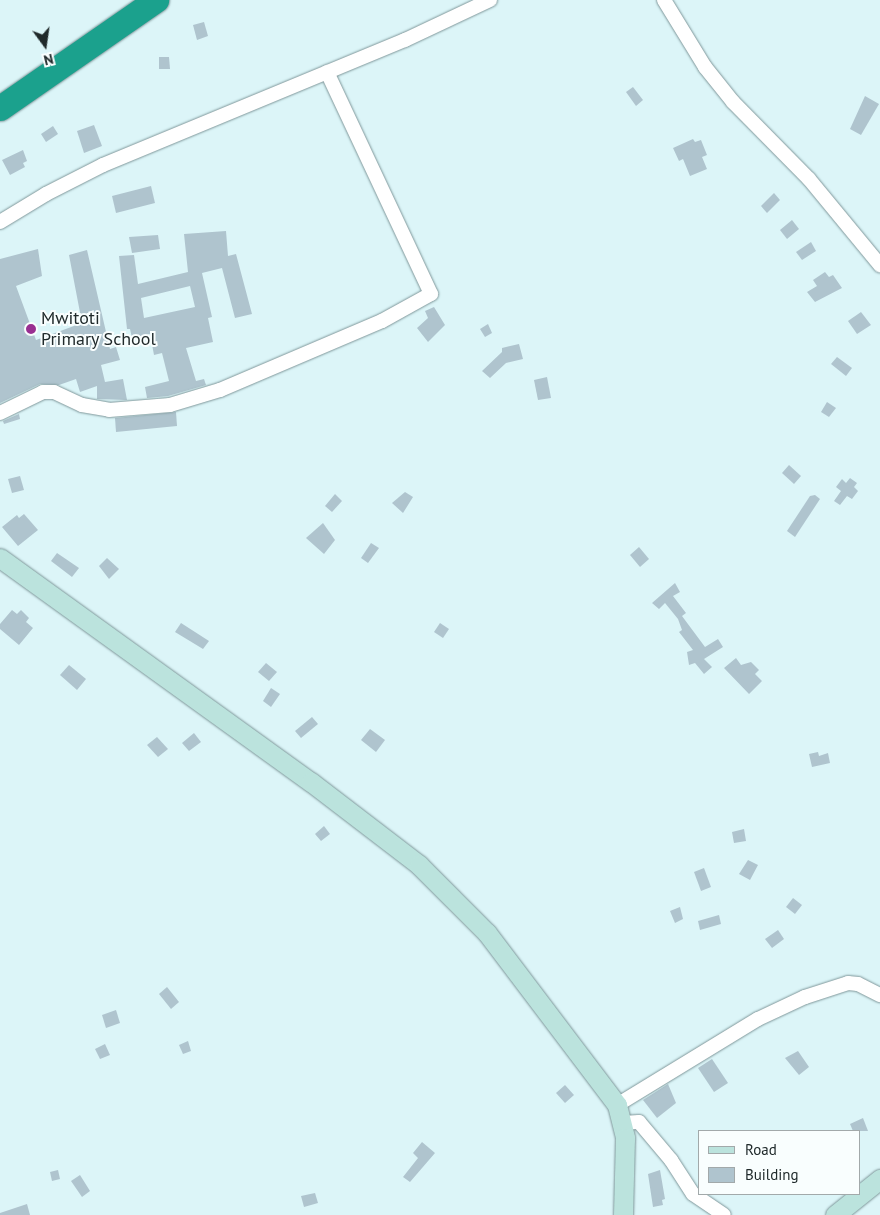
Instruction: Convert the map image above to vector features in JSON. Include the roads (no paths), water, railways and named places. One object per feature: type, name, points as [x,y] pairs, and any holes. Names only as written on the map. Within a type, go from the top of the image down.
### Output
[{"type":"highway","points":[[0,108],[156,0]]},
{"type":"street","points":[[0,222],[46,194],[103,166],[327,72],[490,0]]},
{"type":"street","points":[[664,0],[695,52],[733,102],[809,180],[880,265]]},
{"type":"street","points":[[0,413],[43,392],[54,392],[82,405],[109,410],[170,405],[228,387],[382,321],[431,294],[327,72]]},
{"type":"street","points":[[0,558],[311,782],[419,865],[487,933],[617,1105],[623,1123],[626,1154],[624,1215]]},
{"type":"street","points":[[617,1105],[758,1019],[805,997],[848,982],[858,984],[880,995]]},
{"type":"street","points":[[623,1123],[639,1122],[671,1160],[693,1194],[724,1215]]},
{"type":"street","points":[[835,1215],[880,1179]]},
{"type":"place","name":"Mwitoti Primary School","points":[[31,329]]}]
